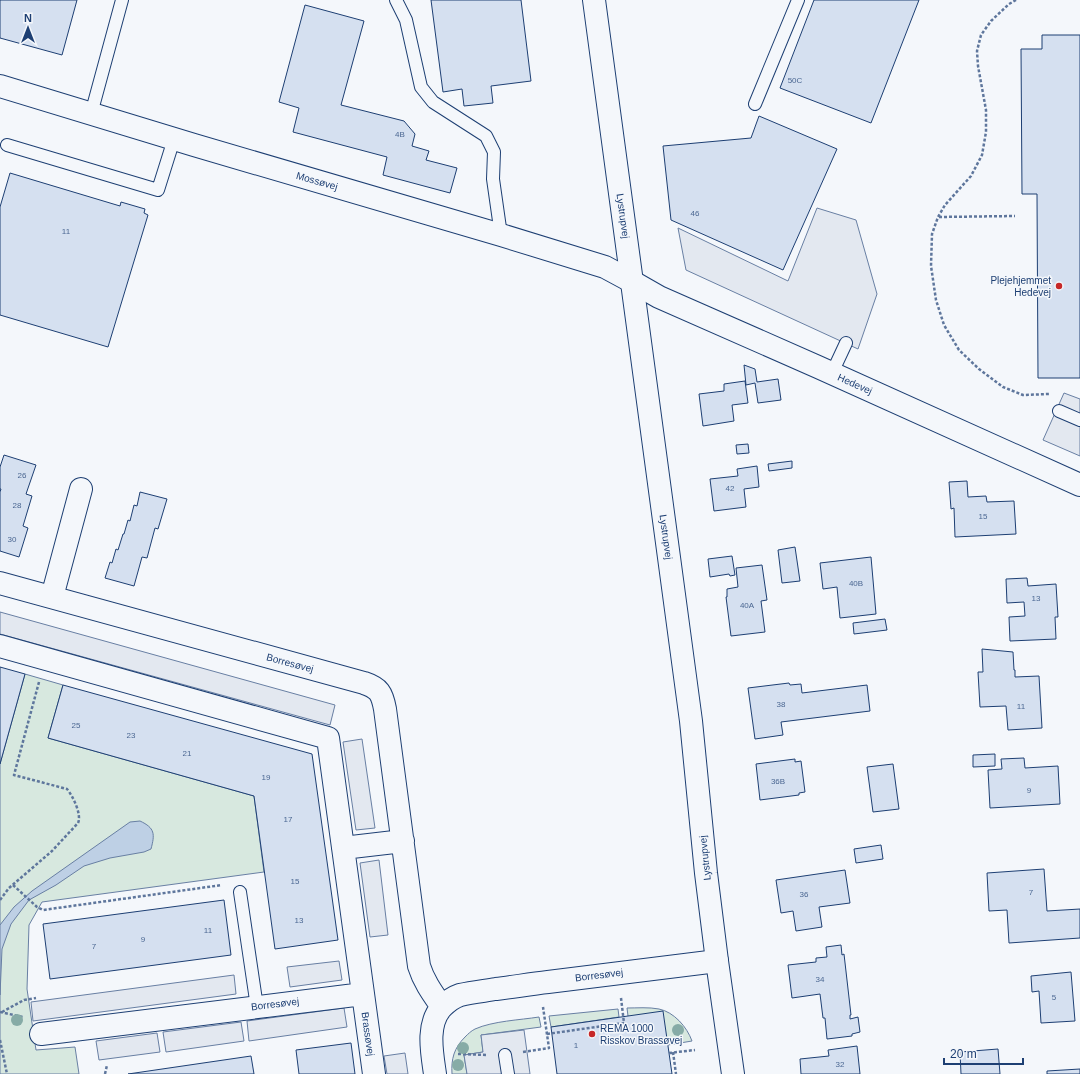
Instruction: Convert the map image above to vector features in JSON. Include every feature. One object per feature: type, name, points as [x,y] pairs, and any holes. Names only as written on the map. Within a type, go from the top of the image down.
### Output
[{"type":"street","name":"Lystrupvej","points":[[594,0],[690,721],[706,873],[733,1074]]},
{"type":"street","name":"Mossøvej","points":[[0,86],[501,235],[604,267],[632,280]]},
{"type":"street","name":"Hedevej","points":[[632,280],[659,297],[1080,484]]},
{"type":"street","points":[[52,598],[81,489]]},
{"type":"street","name":"Borresøvej","points":[[0,583],[375,687],[381,693],[384,702],[419,966],[424,980],[442,1007],[459,996],[475,992],[717,961]]},
{"type":"street","points":[[0,646],[328,738],[363,994]]},
{"type":"street","points":[[343,848],[403,841]]},
{"type":"street","name":"Borresøvej","points":[[41,1034],[363,994]]},
{"type":"street","name":"Brassøvej","points":[[363,994],[374,1074]]},
{"type":"street","points":[[435,1074],[432,1038],[434,1023],[442,1007]]},
{"type":"lane","points":[[91,114],[122,0]]},
{"type":"lane","points":[[396,0],[406,20],[422,87],[432,102],[486,136],[494,152],[493,179],[501,235]]},
{"type":"lane","points":[[755,104],[798,0]]},
{"type":"lane","points":[[7,145],[158,190],[174,139]]},
{"type":"lane","points":[[832,373],[846,343]]},
{"type":"lane","points":[[1059,411],[1080,420]]},
{"type":"lane","points":[[240,892],[257,1007]]},
{"type":"lane","points":[[505,1055],[508,1074]]},
{"type":"path","points":[[1016,0],[1008,4],[991,21],[981,35],[977,51],[978,66],[986,110],[986,132],[982,155],[971,176],[945,205],[938,217],[932,234],[931,266],[936,300],[944,325],[959,350],[979,369],[1003,387],[1023,395],[1064,394],[1059,411]]},
{"type":"path","points":[[938,217],[1015,216]]},
{"type":"path","points":[[0,900],[13,884],[52,851],[80,820],[72,796],[67,789],[14,775],[45,659]]},
{"type":"path","points":[[13,884],[37,907],[43,910],[227,884],[236,886],[239,888],[240,892]]},
{"type":"path","points":[[540,983],[549,1048]]},
{"type":"path","points":[[0,1012],[24,1000],[36,998]]},
{"type":"path","points":[[547,1034],[624,1023]]},
{"type":"path","points":[[0,1040],[7,1074]]},
{"type":"path","points":[[432,1052],[464,1055],[505,1055],[554,1048]]},
{"type":"path","points":[[669,1053],[695,1050]]},
{"type":"path","points":[[673,1052],[676,1074]]},
{"type":"path","points":[[105,1074],[107,1065]]},
{"type":"shaded area","points":[[817,208],[856,220],[877,294],[858,349],[686,270],[678,228],[788,281]]},
{"type":"shaded area","points":[[1064,393],[1080,399],[1080,456],[1043,440]]},
{"type":"shaded area","points":[[0,612],[335,705],[330,725],[0,634]]},
{"type":"shaded area","points":[[25,674],[63,685],[48,738],[254,796],[264,872],[42,902],[29,925],[27,989],[36,1050],[75,1047],[79,1074],[0,1074],[0,764]]},
{"type":"shaded area","points":[[362,739],[375,828],[356,830],[343,742]]},
{"type":"shaded area","points":[[379,860],[388,935],[370,937],[360,863]]},
{"type":"shaded area","points":[[339,961],[342,980],[290,987],[287,967]]},
{"type":"shaded area","points":[[234,975],[236,994],[33,1021],[31,1002]]},
{"type":"shaded area","points":[[344,1008],[347,1027],[249,1041],[247,1021]]},
{"type":"shaded area","points":[[627,1008],[655,1008],[670,1013],[687,1031],[692,1041],[668,1045],[628,1016]]},
{"type":"shaded area","points":[[618,1009],[619,1017],[551,1027],[549,1016]]},
{"type":"shaded area","points":[[539,1017],[541,1027],[481,1035],[483,1052],[464,1055],[467,1074],[452,1074],[452,1063],[458,1045],[475,1029],[498,1022]]},
{"type":"shaded area","points":[[241,1022],[244,1041],[166,1052],[163,1032]]},
{"type":"shaded area","points":[[524,1030],[530,1074],[467,1074],[464,1055],[483,1052],[481,1035]]},
{"type":"shaded area","points":[[157,1033],[160,1052],[99,1060],[96,1041]]},
{"type":"shaded area","points":[[405,1053],[408,1074],[387,1074],[384,1056]]},
{"type":"water","points":[[140,821],[149,826],[153,832],[151,849],[144,852],[110,858],[84,866],[56,885],[29,900],[11,924],[2,949],[0,995],[0,925],[14,907],[32,891],[130,822]]},
{"type":"building","points":[[0,0],[77,0],[62,55],[0,38]]},
{"type":"building","points":[[431,0],[521,0],[531,81],[491,86],[493,103],[464,106],[462,89],[443,92]]},
{"type":"building","points":[[814,0],[919,0],[871,123],[780,88]]},
{"type":"building","points":[[305,5],[364,21],[341,105],[404,121],[415,134],[412,146],[429,151],[426,160],[457,168],[450,193],[383,175],[387,157],[293,132],[299,108],[279,102]]},
{"type":"building","name":"Plejehjemmet Hedevej","points":[[1042,35],[1080,35],[1080,378],[1038,378],[1037,194],[1022,194],[1021,49],[1042,49]]},
{"type":"building","points":[[759,116],[837,149],[783,270],[671,220],[663,146],[751,138]]},
{"type":"building","points":[[10,173],[120,206],[121,202],[145,209],[144,213],[148,215],[108,347],[0,315],[0,207]]},
{"type":"building","points":[[744,365],[755,369],[757,382],[778,379],[781,400],[758,403],[755,383],[746,385]]},
{"type":"building","points":[[745,381],[748,403],[732,405],[734,421],[703,426],[699,394],[724,391],[724,384]]},
{"type":"building","points":[[748,444],[749,453],[737,454],[736,445]]},
{"type":"building","points":[[4,455],[36,465],[26,494],[32,496],[23,526],[28,528],[19,557],[0,551],[0,467]]},
{"type":"building","points":[[792,461],[792,468],[769,471],[768,464]]},
{"type":"building","points":[[757,466],[759,487],[744,489],[746,507],[714,511],[710,479],[738,476],[737,469]]},
{"type":"building","points":[[967,481],[968,497],[986,496],[987,502],[1014,501],[1016,534],[955,537],[954,508],[951,509],[949,482]]},
{"type":"building","points":[[140,492],[167,499],[158,529],[155,528],[147,558],[142,557],[134,586],[105,578],[110,562],[112,563],[116,549],[118,550],[128,520],[130,521],[134,505],[137,506]]},
{"type":"building","points":[[795,547],[800,581],[782,583],[778,550]]},
{"type":"building","points":[[732,556],[735,575],[730,576],[729,574],[710,577],[708,559]]},
{"type":"building","points":[[871,557],[876,614],[840,618],[837,587],[823,589],[820,563]]},
{"type":"building","points":[[762,565],[767,600],[761,601],[765,632],[731,636],[726,597],[727,589],[738,587],[736,568]]},
{"type":"building","points":[[1027,578],[1028,586],[1056,584],[1058,617],[1055,617],[1056,639],[1010,641],[1009,617],[1025,616],[1024,602],[1007,603],[1006,579]]},
{"type":"building","points":[[885,619],[887,630],[854,634],[853,623]]},
{"type":"building","points":[[982,649],[1013,652],[1015,677],[1039,676],[1042,728],[1008,730],[1006,706],[980,707],[978,672],[983,672]]},
{"type":"building","points":[[0,667],[25,674],[0,764]]},
{"type":"building","points":[[789,683],[790,685],[801,684],[802,693],[867,685],[870,711],[781,722],[783,735],[755,739],[748,688]]},
{"type":"building","points":[[63,685],[312,754],[338,940],[275,949],[254,796],[48,738]]},
{"type":"building","points":[[995,754],[995,766],[973,767],[973,755]]},
{"type":"building","points":[[1024,758],[1025,768],[1058,766],[1060,804],[990,808],[988,770],[1002,769],[1001,759]]},
{"type":"building","points":[[795,759],[795,762],[801,761],[805,792],[799,793],[799,795],[760,800],[756,764]]},
{"type":"building","points":[[893,764],[899,809],[873,812],[867,767]]},
{"type":"building","points":[[881,845],[883,859],[856,863],[854,849]]},
{"type":"building","points":[[1044,869],[1047,911],[1080,909],[1080,938],[1009,943],[1007,910],[989,911],[987,873]]},
{"type":"building","points":[[845,870],[850,903],[819,907],[822,927],[796,931],[793,911],[781,913],[776,880]]},
{"type":"building","points":[[224,900],[231,955],[50,979],[43,924]]},
{"type":"building","points":[[841,945],[842,955],[844,954],[851,1015],[850,1019],[858,1017],[860,1032],[852,1034],[852,1036],[827,1039],[825,1018],[823,1018],[820,994],[792,998],[788,965],[816,962],[816,958],[827,957],[826,947]]},
{"type":"building","points":[[1071,972],[1075,1021],[1041,1023],[1039,991],[1032,992],[1031,976]]},
{"type":"building","points":[[663,1011],[672,1074],[557,1074],[551,1027]]},
{"type":"building","points":[[351,1043],[355,1074],[299,1074],[296,1050]]},
{"type":"building","points":[[857,1046],[860,1074],[801,1074],[800,1059],[829,1056],[828,1050]]},
{"type":"building","points":[[998,1049],[1000,1074],[961,1074],[960,1052]]},
{"type":"building","points":[[251,1056],[254,1074],[128,1074]]},
{"type":"building","points":[[1080,1069],[1080,1074],[1047,1074],[1047,1071]]},
{"type":"place","name":"Plejehjemmet Hedevej","points":[[1059,286]]},
{"type":"place","name":"REMA 1000 Risskov Brassøvej","points":[[592,1034]]}]
